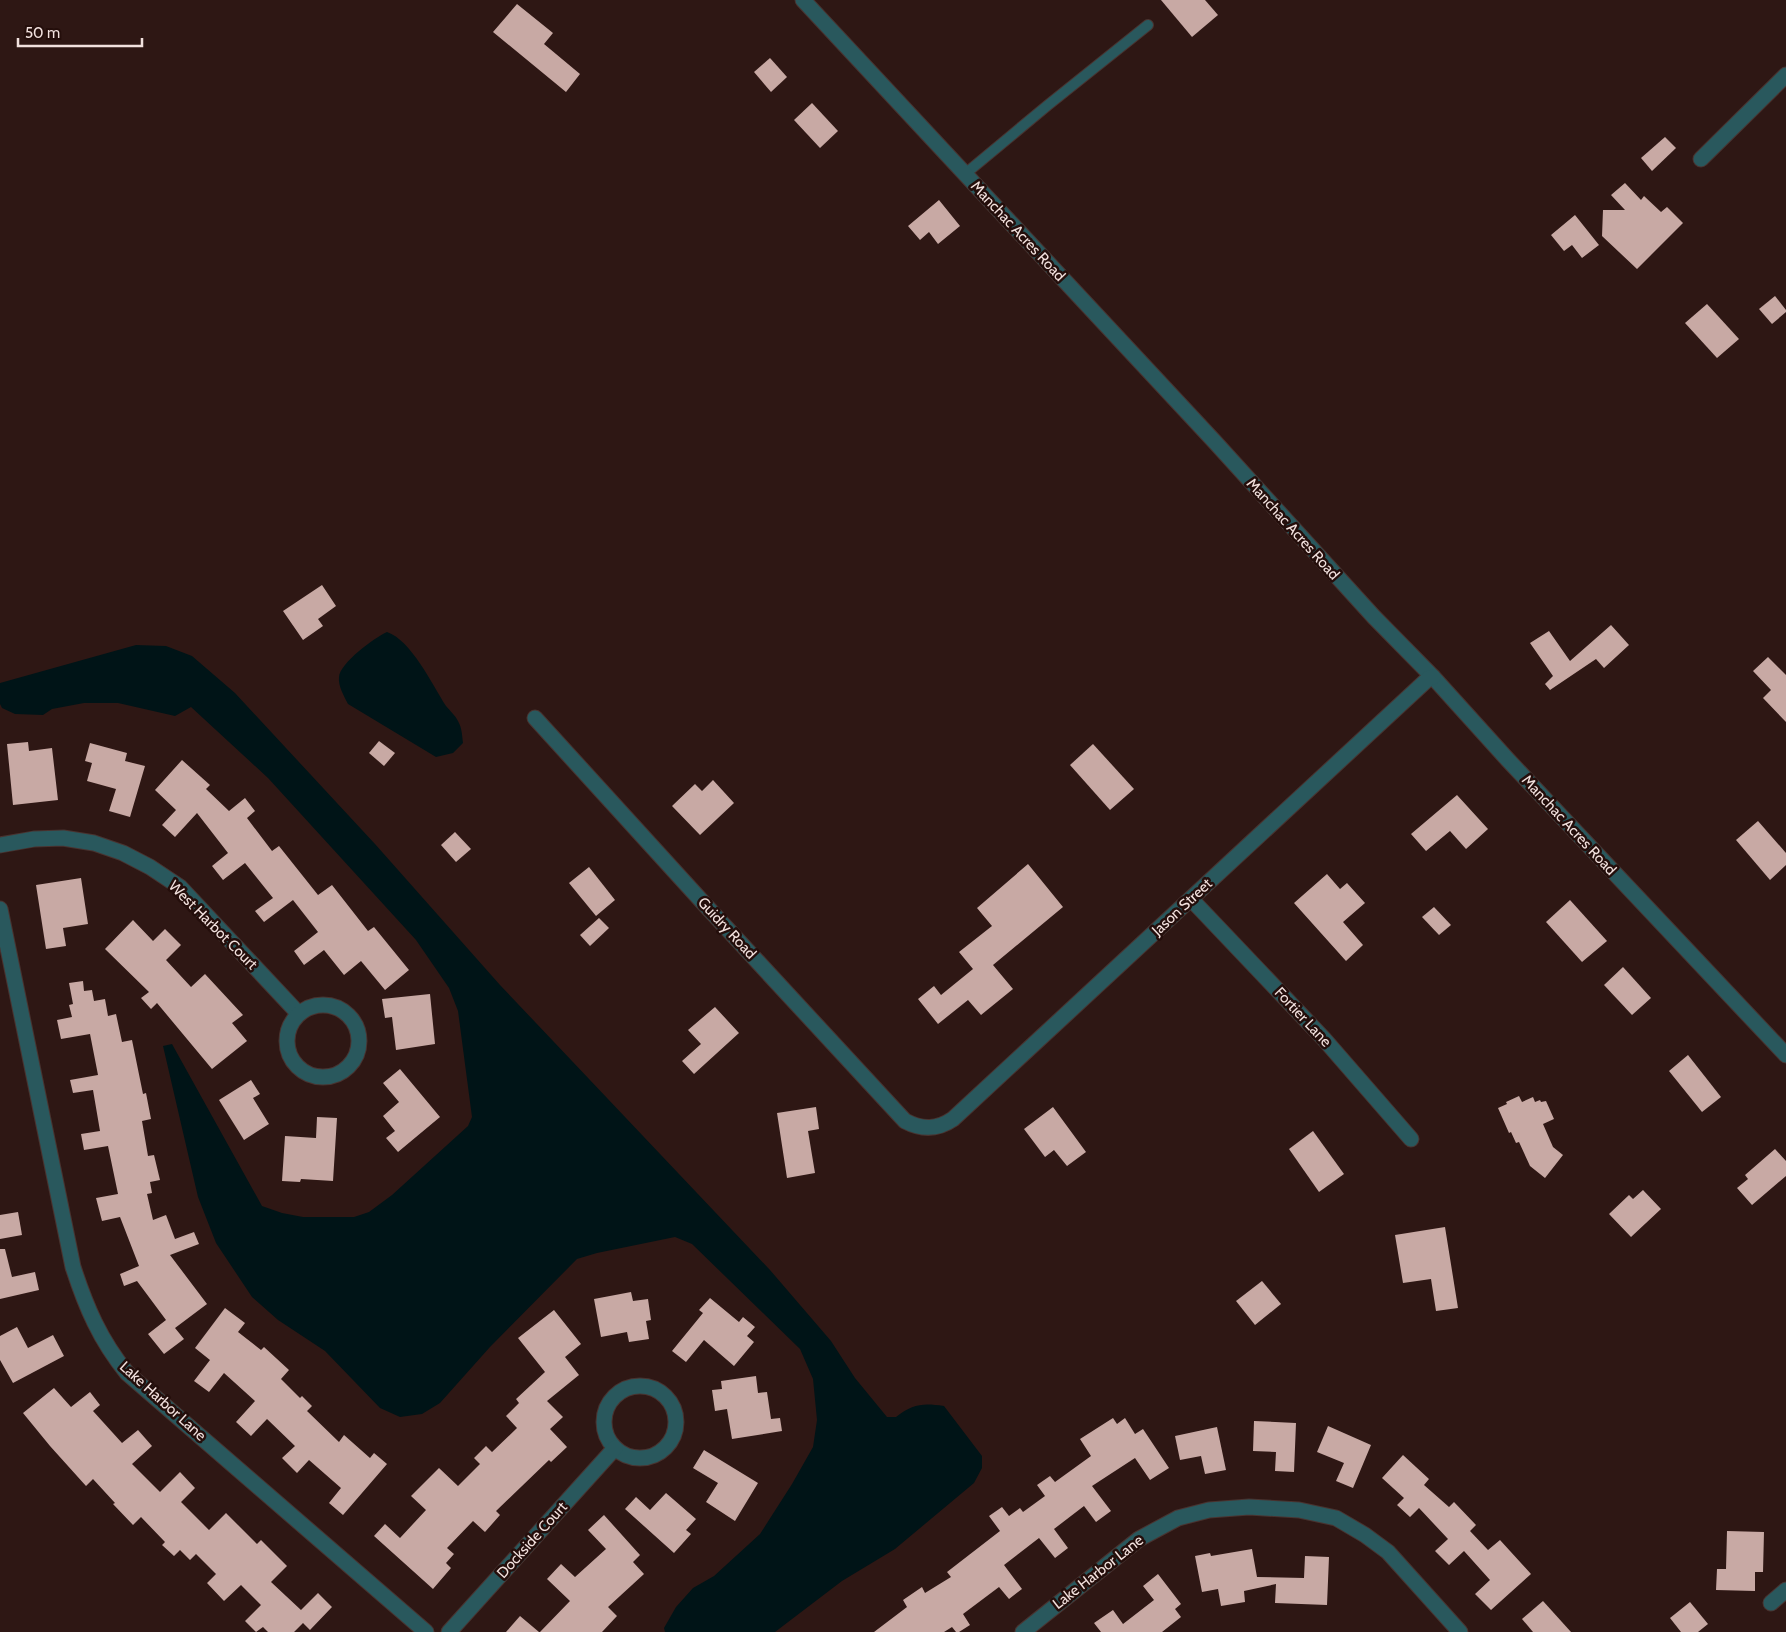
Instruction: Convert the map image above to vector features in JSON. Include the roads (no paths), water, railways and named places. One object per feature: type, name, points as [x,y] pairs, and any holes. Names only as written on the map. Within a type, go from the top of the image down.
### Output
[{"type":"street","name":"Manchac Acres Road","points":[[803,0],[1214,441],[1374,618],[1433,677],[1521,774],[1786,1055]]},
{"type":"street","points":[[1701,159],[1786,75]]},
{"type":"street","name":"Jason Street","points":[[926,1128],[936,1128],[953,1119],[1429,678],[1433,677]]},
{"type":"street","name":"Guidry Road","points":[[535,718],[905,1121],[926,1128]]},
{"type":"street","name":"West Harbot Court","points":[[0,845],[34,839],[63,838],[94,843],[123,853],[150,866],[180,887],[298,1013]]},
{"type":"street","name":"Fortier Lane","points":[[1191,899],[1324,1039],[1411,1139]]},
{"type":"street","name":"Lake Harbor Lane","points":[[0,909],[73,1267],[91,1316],[111,1353],[128,1373],[426,1632]]},
{"type":"street","points":[[320,1004],[332,1005],[342,1010],[351,1018],[357,1028],[359,1045],[353,1062],[333,1076],[309,1075],[298,1068],[290,1058],[286,1047],[286,1034],[290,1023],[298,1013],[308,1007],[320,1004]]},
{"type":"street","points":[[639,1386],[652,1387],[671,1402],[676,1419],[673,1436],[658,1453],[642,1457],[625,1455],[615,1448],[608,1439],[604,1427],[604,1415],[609,1403],[617,1394],[627,1388],[639,1386]]},
{"type":"street","name":"Dockside Court","points":[[449,1632],[615,1448]]},
{"type":"street","name":"Lake Harbor Lane","points":[[1023,1632],[1139,1539],[1178,1518],[1209,1510],[1249,1507],[1299,1510],[1336,1518],[1366,1535],[1388,1552],[1460,1632]]},
{"type":"street","points":[[1771,1602],[1786,1590]]},
{"type":"lane","points":[[965,174],[1148,25]]}]
